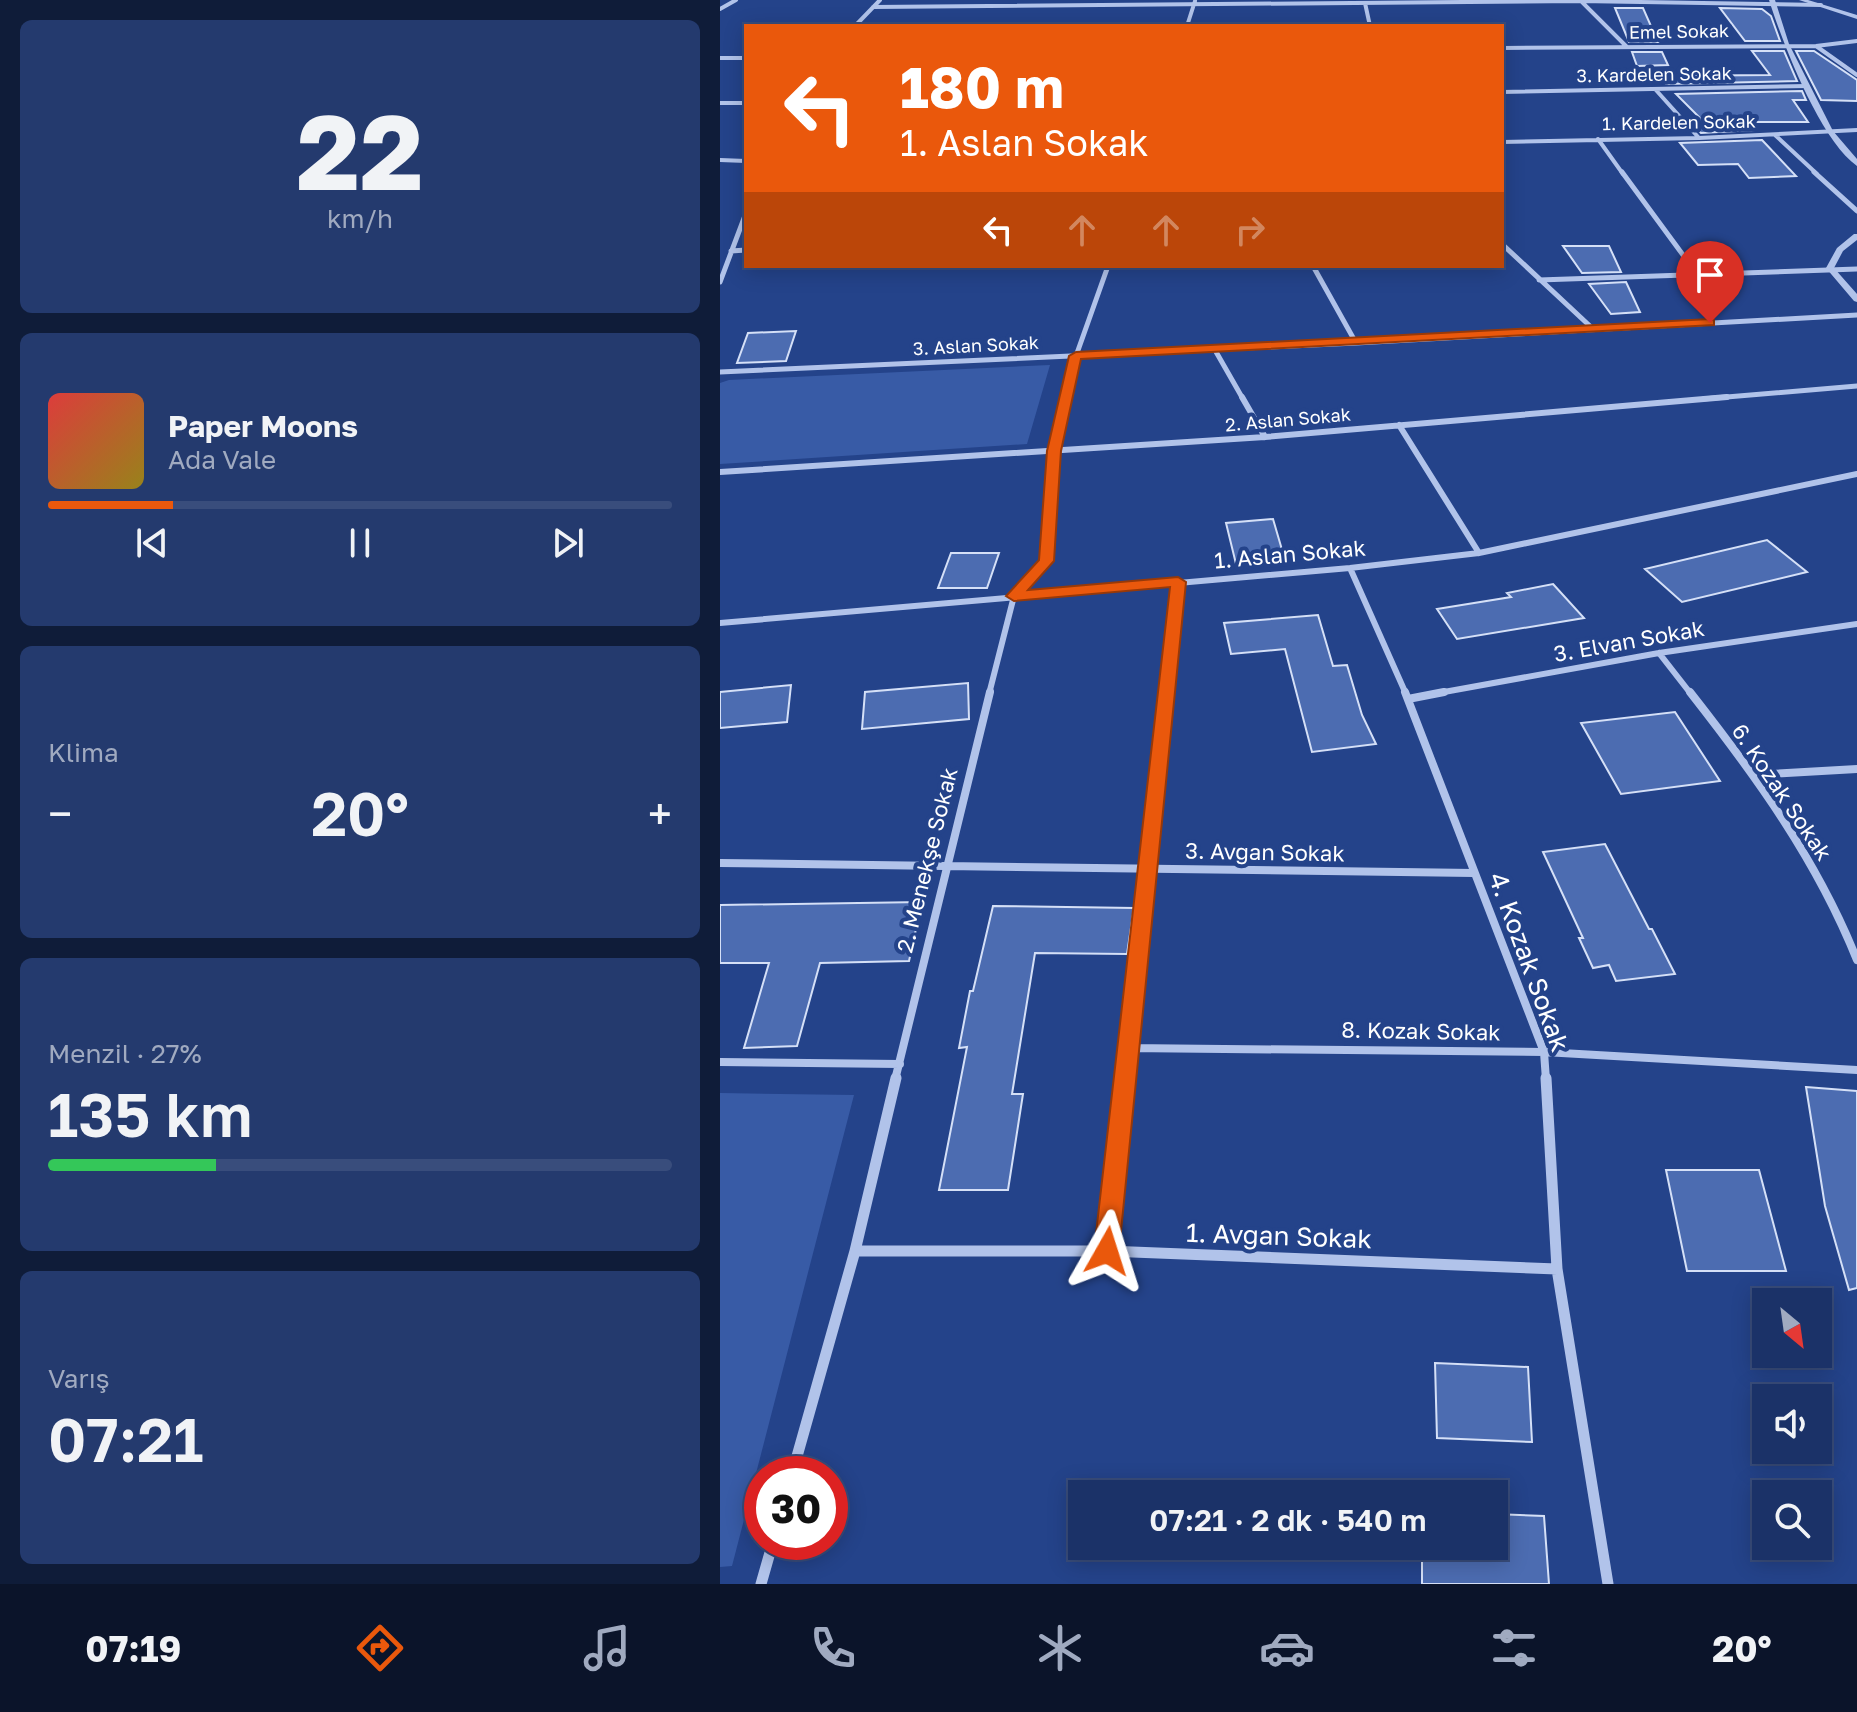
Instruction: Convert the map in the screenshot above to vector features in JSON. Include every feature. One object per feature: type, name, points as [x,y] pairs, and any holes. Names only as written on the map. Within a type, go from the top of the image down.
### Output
[{"type":"street","points":[[720,9],[736,0]]},
{"type":"street","points":[[857,24],[880,0]]},
{"type":"street","points":[[873,7],[1580,0],[1821,3]]},
{"type":"street","points":[[1580,0],[1627,47]]},
{"type":"street","points":[[1802,0],[1857,14]]},
{"type":"street","points":[[1188,24],[1195,2]]},
{"type":"street","points":[[1771,2],[1786,44],[1830,132],[1857,164]]},
{"type":"street","points":[[1365,3],[1370,24]]},
{"type":"street","name":"Emel Sokak","points":[[1504,48],[1816,46],[1857,41]]},
{"type":"street","points":[[1816,46],[1857,75]]},
{"type":"street","points":[[720,58],[744,58]]},
{"type":"street","name":"3. Kardelen Sokak","points":[[1504,92],[1807,86]]},
{"type":"street","points":[[1655,89],[1699,138]]},
{"type":"street","points":[[720,103],[744,103]]},
{"type":"street","name":"1. Kardelen Sokak","points":[[1504,142],[1699,138],[1857,130]]},
{"type":"street","points":[[1775,135],[1857,211]]},
{"type":"street","points":[[1598,139],[1697,274]]},
{"type":"street","points":[[720,160],[744,161]]},
{"type":"street","points":[[720,282],[744,218]]},
{"type":"street","points":[[1830,268],[1840,250],[1857,236]]},
{"type":"street","points":[[1504,246],[1592,328]]},
{"type":"street","points":[[731,251],[744,250]]},
{"type":"street","name":"2. Menekşe Sokak","points":[[797,1456],[855,1251],[1014,596],[1046,561],[1054,451],[1076,356],[1107,268]]},
{"type":"street","points":[[1314,268],[1356,343]]},
{"type":"street","points":[[1830,268],[1857,299]]},
{"type":"street","points":[[1539,280],[1857,269]]},
{"type":"street","name":"3. Aslan Sokak","points":[[720,372],[1356,343],[1857,315]]},
{"type":"street","points":[[1215,350],[1265,437]]},
{"type":"street","name":"2. Aslan Sokak","points":[[720,472],[1265,437],[1857,386]]},
{"type":"street","points":[[1399,425],[1479,553]]},
{"type":"street","name":"1. Aslan Sokak","points":[[720,623],[1350,568],[1479,553],[1857,474]]},
{"type":"street","name":"4. Kozak Sokak","points":[[1350,568],[1408,699],[1544,1052],[1557,1269],[1608,1584]]},
{"type":"street","points":[[1107,1251],[1178,582]]},
{"type":"street","name":"3. Elvan Sokak","points":[[1408,699],[1659,653],[1857,624]]},
{"type":"street","name":"6. Kozak Sokak","points":[[1659,653],[1754,775],[1842,917],[1857,960]]},
{"type":"street","points":[[1754,775],[1857,769]]},
{"type":"street","name":"3. Avgan Sokak","points":[[720,863],[1474,873]]},
{"type":"street","name":"8. Kozak Sokak","points":[[1128,1048],[1544,1052],[1857,1070]]},
{"type":"street","points":[[720,1062],[900,1064]]},
{"type":"street","name":"1. Avgan Sokak","points":[[855,1251],[1107,1251],[1557,1269]]},
{"type":"street","points":[[761,1584],[768,1560]]},
{"type":"shaded area","points":[[1050,365],[1027,444],[720,464],[720,383],[729,380]]},
{"type":"shaded area","points":[[720,1093],[854,1095],[760,1456],[744,1456],[744,1520],[732,1566],[720,1567]]},
{"type":"building","points":[[1615,8],[1643,8],[1658,42],[1629,42]]},
{"type":"building","points":[[1720,8],[1762,9],[1771,16],[1780,41],[1745,41]]},
{"type":"building","points":[[1752,51],[1784,51],[1797,81],[1666,84],[1658,76],[1770,75]]},
{"type":"building","points":[[1796,51],[1814,51],[1857,80],[1857,101],[1821,100]]},
{"type":"building","points":[[1632,52],[1662,52],[1668,65],[1637,66]]},
{"type":"building","points":[[1802,91],[1806,100],[1793,100],[1808,122],[1746,122],[1753,130],[1701,133],[1690,121],[1703,121],[1676,94]]},
{"type":"building","points":[[1762,140],[1796,176],[1749,178],[1738,164],[1698,165],[1680,143]]},
{"type":"building","points":[[1563,246],[1609,246],[1621,272],[1582,273]]},
{"type":"building","points":[[1626,282],[1640,312],[1611,314],[1589,284]]},
{"type":"building","points":[[796,331],[786,361],[737,363],[748,333]]},
{"type":"building","points":[[1273,519],[1285,560],[1236,564],[1226,523]]},
{"type":"building","points":[[1767,540],[1807,572],[1682,602],[1645,569]]},
{"type":"building","points":[[951,553],[999,553],[987,588],[938,588]]},
{"type":"building","points":[[1553,584],[1584,618],[1457,639],[1437,609],[1511,597],[1507,593]]},
{"type":"building","points":[[1318,615],[1333,666],[1347,665],[1362,715],[1376,744],[1312,752],[1285,649],[1231,654],[1224,623]]},
{"type":"building","points":[[968,683],[969,719],[862,729],[865,692]]},
{"type":"building","points":[[791,685],[787,722],[720,728],[720,692]]},
{"type":"building","points":[[1675,712],[1720,781],[1621,794],[1581,723]]},
{"type":"building","points":[[1605,844],[1675,974],[1616,981],[1609,965],[1593,968],[1579,938],[1583,938],[1543,852]]},
{"type":"building","points":[[922,902],[909,961],[820,963],[797,1046],[744,1048],[769,963],[720,963],[720,905]]},
{"type":"building","points":[[993,906],[1134,908],[1127,954],[1035,953],[1012,1094],[1023,1094],[1008,1190],[939,1190],[967,1047],[959,1048],[970,991],[973,991]]},
{"type":"building","points":[[1806,1087],[1857,1091],[1857,1288],[1849,1290],[1825,1206]]},
{"type":"building","points":[[1666,1170],[1759,1170],[1786,1271],[1687,1271]]},
{"type":"building","points":[[1435,1363],[1528,1367],[1532,1442],[1437,1438]]},
{"type":"building","points":[[1508,1515],[1544,1516],[1549,1584],[1422,1584],[1422,1560],[1508,1560]]},
{"type":"route","points":[[1107,1251],[1178,582],[1014,596],[1046,561],[1054,451],[1076,356],[1710,323]]}]
